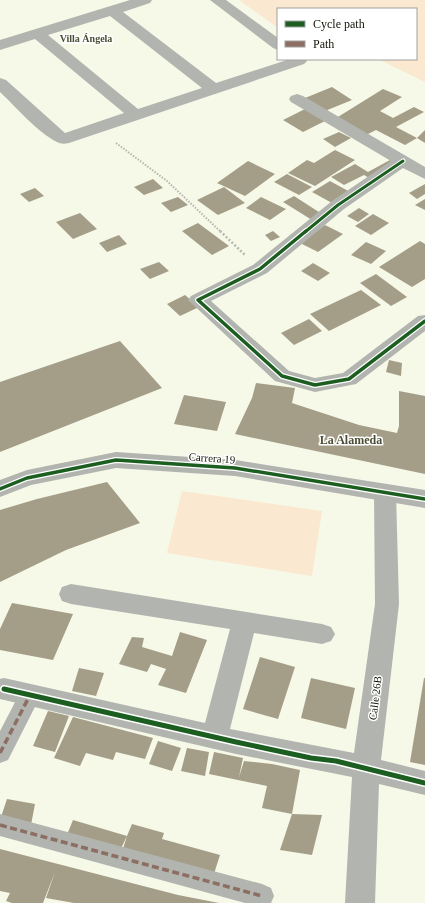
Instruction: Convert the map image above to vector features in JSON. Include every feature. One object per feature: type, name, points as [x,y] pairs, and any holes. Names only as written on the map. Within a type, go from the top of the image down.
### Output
[{"type":"street","points":[[1,44],[146,0]]},
{"type":"street","points":[[217,0],[277,44]]},
{"type":"street","points":[[113,11],[215,90]]},
{"type":"street","points":[[38,34],[136,115]]},
{"type":"street","points":[[0,83],[47,127],[63,139],[215,90],[299,61],[298,60]]},
{"type":"street","points":[[297,100],[425,174]]},
{"type":"street","points":[[403,161],[338,205],[260,269],[198,300],[282,376],[315,385],[349,379],[425,321]]},
{"type":"street","name":"Carrera 19","points":[[0,489],[27,478],[116,460],[235,468],[425,500]]},
{"type":"street","name":"Calle 26B","points":[[360,903],[366,769],[387,604],[385,493]]},
{"type":"street","points":[[71,594],[322,634]]},
{"type":"street","points":[[214,737],[245,621]]},
{"type":"street","points":[[4,689],[425,783]]},
{"type":"street","points":[[0,753],[30,695]]},
{"type":"street","points":[[0,825],[262,896]]},
{"type":"path","points":[[96,128],[167,181],[260,269]]},
{"type":"shaded area","points":[[239,0],[425,0],[425,82],[380,60],[417,60],[417,8],[277,8],[277,27]]},
{"type":"shaded area","points":[[182,491],[322,511],[312,576],[167,553]]},
{"type":"building","points":[[332,87],[352,100],[325,111],[305,98]]},
{"type":"building","points":[[383,89],[402,97],[380,111],[393,118],[414,107],[424,112],[396,127],[417,138],[405,145],[376,130],[364,136],[333,120]]},
{"type":"building","points":[[307,108],[327,120],[303,132],[283,120]]},
{"type":"building","points":[[425,130],[425,143],[417,138]]},
{"type":"building","points":[[339,132],[351,138],[335,147],[323,139]]},
{"type":"building","points":[[335,150],[355,160],[315,186],[288,173],[307,160],[314,163]]},
{"type":"building","points":[[390,160],[397,164],[371,179],[364,175],[344,185],[331,177],[355,164],[368,172]]},
{"type":"building","points":[[248,161],[275,174],[245,196],[217,183]]},
{"type":"building","points":[[287,174],[312,187],[299,195],[274,182]]},
{"type":"building","points":[[153,179],[163,188],[144,195],[134,187]]},
{"type":"building","points":[[330,181],[350,192],[332,203],[312,192]]},
{"type":"building","points":[[425,184],[425,194],[417,199],[409,193]]},
{"type":"building","points":[[224,187],[245,203],[218,215],[197,200]]},
{"type":"building","points":[[35,188],[44,196],[29,202],[20,194]]},
{"type":"building","points":[[294,196],[322,214],[312,220],[283,202]]},
{"type":"building","points":[[178,197],[188,205],[171,212],[161,203]]},
{"type":"building","points":[[261,197],[286,209],[270,220],[246,208]]},
{"type":"building","points":[[425,199],[425,210],[415,205]]},
{"type":"building","points":[[359,208],[369,214],[358,222],[347,216]]},
{"type":"building","points":[[80,213],[97,229],[73,239],[56,222]]},
{"type":"building","points":[[373,214],[389,223],[371,235],[355,226]]},
{"type":"building","points":[[198,223],[229,246],[212,255],[182,231]]},
{"type":"building","points":[[325,225],[343,234],[318,252],[300,243]]},
{"type":"building","points":[[273,231],[280,237],[271,241],[265,235]]},
{"type":"building","points":[[119,235],[127,244],[107,252],[99,243]]},
{"type":"building","points":[[420,241],[425,244],[425,279],[412,287],[379,267]]},
{"type":"building","points":[[366,242],[386,251],[371,264],[351,255]]},
{"type":"building","points":[[159,262],[169,271],[150,279],[140,269]]},
{"type":"building","points":[[313,263],[330,273],[318,281],[301,271]]},
{"type":"building","points":[[376,274],[407,297],[391,306],[360,283]]},
{"type":"building","points":[[361,290],[381,305],[329,331],[310,314]]},
{"type":"building","points":[[185,295],[199,307],[180,316],[167,304]]},
{"type":"building","points":[[309,319],[322,331],[294,345],[281,333]]},
{"type":"building","points":[[120,341],[162,388],[0,452],[0,382]]},
{"type":"building","points":[[389,360],[402,363],[401,376],[386,372]]},
{"type":"building","points":[[256,383],[295,388],[292,403],[359,425],[397,433],[399,426],[399,391],[425,396],[425,474],[235,434],[252,398]]},
{"type":"building","points":[[184,395],[226,402],[217,431],[174,424]]},
{"type":"building","points":[[107,482],[140,523],[66,550],[0,582],[0,510],[37,499]]},
{"type":"building","points":[[12,603],[73,614],[53,660],[0,650],[0,629]]},
{"type":"building","points":[[180,632],[207,640],[186,693],[158,685],[166,669],[151,664],[147,672],[119,664],[132,637],[144,638],[142,647],[172,656]]},
{"type":"building","points":[[260,657],[295,667],[278,719],[243,709]]},
{"type":"building","points":[[79,668],[104,673],[96,696],[72,691]]},
{"type":"building","points":[[311,678],[355,688],[346,729],[301,718]]},
{"type":"building","points":[[425,678],[425,765],[410,762]]},
{"type":"building","points":[[48,711],[69,716],[55,752],[33,746]]},
{"type":"building","points":[[73,717],[153,738],[145,759],[116,752],[113,760],[86,753],[80,766],[54,758]]},
{"type":"building","points":[[158,741],[181,748],[172,771],[149,764]]},
{"type":"building","points":[[187,748],[209,752],[205,776],[181,771]]},
{"type":"building","points":[[214,752],[243,758],[239,777],[244,761],[272,764],[300,770],[292,814],[262,808],[267,786],[209,774]]},
{"type":"building","points":[[7,799],[35,804],[30,830],[0,820]]},
{"type":"building","points":[[292,814],[322,815],[312,855],[280,850]]},
{"type":"building","points":[[73,820],[127,836],[114,863],[62,847]]},
{"type":"building","points":[[132,824],[164,833],[162,839],[220,855],[212,880],[120,858]]},
{"type":"building","points":[[0,849],[178,895],[219,903],[74,903],[46,898],[55,872],[43,903],[12,903],[6,901],[10,893],[0,891]]},
{"type":"marked path","points":[[0,753],[30,695]]},
{"type":"marked path","points":[[0,825],[262,896]]},
{"type":"cycle path","points":[[403,161],[338,205],[260,269],[198,300],[282,376],[315,385],[349,379],[425,321]]},
{"type":"cycle path","points":[[0,489],[27,478],[116,460],[235,468],[425,499]]},
{"type":"cycle path","points":[[4,689],[236,742],[311,758],[336,761],[425,783]]},
{"type":"district","name":"Villa Ángela","points":[[86,38]]},
{"type":"district","name":"La Alameda","points":[[351,440]]}]
